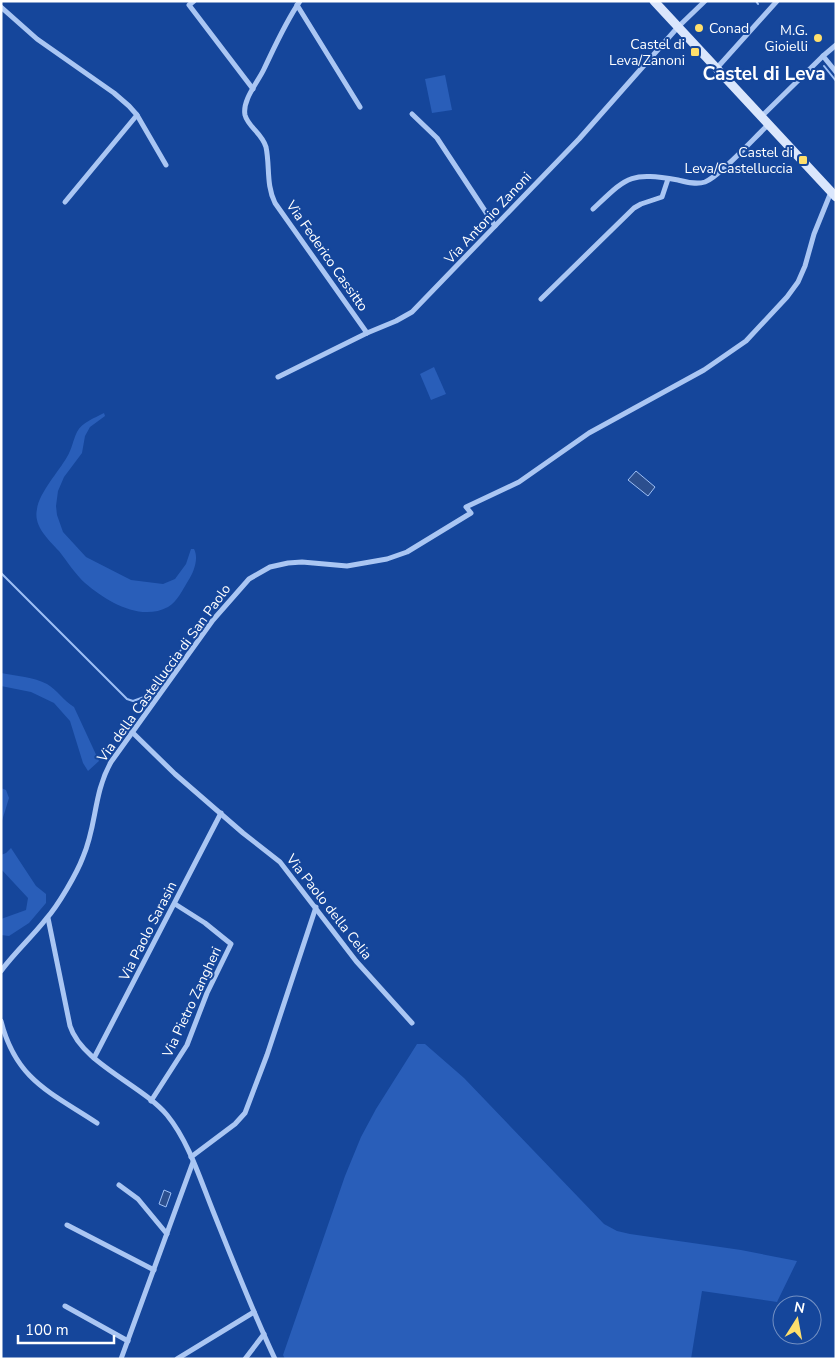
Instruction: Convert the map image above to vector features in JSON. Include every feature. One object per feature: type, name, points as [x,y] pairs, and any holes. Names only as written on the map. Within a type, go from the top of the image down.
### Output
[{"type":"street","points":[[194,1],[189,5],[253,89]]},
{"type":"street","points":[[654,1],[833,195]]},
{"type":"street","name":"Via Antonio Zanoni","points":[[278,377],[412,312],[579,139],[678,27],[705,1]]},
{"type":"street","points":[[716,69],[777,1]]},
{"type":"street","points":[[298,3],[360,107]]},
{"type":"street","name":"Via Federico Cassitto","points":[[298,3],[253,89],[246,104],[245,114],[247,120],[259,132],[265,144],[268,183],[273,199],[368,333]]},
{"type":"street","points":[[1,7],[37,39],[122,99],[137,115],[166,165]]},
{"type":"street","points":[[761,117],[836,45]]},
{"type":"street","points":[[824,56],[836,72]]},
{"type":"street","points":[[412,114],[433,133],[494,226]]},
{"type":"street","points":[[64,202],[137,115]]},
{"type":"street","points":[[593,209],[625,180],[644,176],[698,183],[708,180],[728,164],[768,125]]},
{"type":"street","points":[[541,299],[634,208],[662,197],[668,179]]},
{"type":"street","name":"Via della Castelluccia di San Paolo","points":[[1,971],[48,918],[73,878],[85,854],[97,795],[104,776],[132,732],[213,620],[240,588],[259,572],[270,567],[288,563],[302,562],[347,566],[364,564],[407,552],[471,513],[466,507],[519,482],[589,433],[704,370],[742,344],[787,297],[798,282],[805,266],[814,234],[833,195]]},
{"type":"street","name":"Via Paolo della Celia","points":[[132,732],[175,774],[280,862],[363,969],[412,1023]]},
{"type":"street","name":"Via Paolo Sarasin","points":[[94,1058],[175,904],[220,813]]},
{"type":"street","name":"Via Pietro Zangheri","points":[[151,1101],[184,1051],[207,993],[231,944],[205,923],[175,904]]},
{"type":"street","points":[[121,1359],[167,1234],[192,1159],[235,1124],[245,1112],[267,1055],[316,907]]},
{"type":"street","points":[[48,918],[71,1029],[80,1045],[94,1058],[151,1101],[172,1121],[192,1159],[275,1359]]},
{"type":"street","points":[[1,1022],[10,1050],[27,1074],[47,1090],[97,1123]]},
{"type":"street","points":[[118,1185],[136,1197],[167,1234]]},
{"type":"street","points":[[67,1225],[154,1270]]},
{"type":"street","points":[[65,1306],[128,1341]]},
{"type":"street","points":[[177,1359],[254,1312]]},
{"type":"street","points":[[245,1359],[264,1334]]},
{"type":"shaded area","points":[[445,75],[452,110],[432,113],[425,79]]},
{"type":"shaded area","points":[[434,367],[446,394],[431,400],[420,374]]},
{"type":"shaded area","points":[[104,413],[105,416],[90,427],[85,436],[82,453],[64,477],[58,491],[57,515],[63,532],[86,557],[131,580],[163,584],[175,579],[186,564],[191,549],[194,549],[196,561],[194,569],[180,595],[168,607],[157,611],[135,611],[113,602],[93,590],[74,572],[43,532],[37,521],[36,515],[41,496],[69,454],[77,432],[85,423]]},
{"type":"shaded area","points":[[636,471],[655,487],[648,496],[628,480]]},
{"type":"shaded area","points":[[1,673],[31,678],[54,689],[74,707],[99,761],[88,771],[83,763],[70,721],[54,703],[31,692],[1,686]]},
{"type":"shaded area","points":[[1,788],[6,790],[9,798],[1,824]]},
{"type":"shaded area","points":[[11,848],[36,886],[46,894],[46,903],[29,923],[9,936],[1,935],[1,919],[26,910],[28,898],[1,869],[1,855]]},
{"type":"shaded area","points":[[417,1044],[425,1044],[464,1078],[604,1224],[617,1231],[630,1234],[741,1250],[797,1261],[780,1295],[772,1295],[772,1301],[702,1291],[691,1359],[285,1359],[283,1355],[345,1176],[361,1137],[376,1109]]},
{"type":"shaded area","points":[[164,1190],[171,1193],[166,1207],[159,1204]]},
{"type":"waterway","points":[[824,66],[836,81]]},
{"type":"waterway","points":[[1,573],[127,699],[133,701],[144,697],[188,641]]},
{"type":"place","name":"Conad","points":[[699,28]]},
{"type":"place","name":"M.G. Gioielli","points":[[818,38]]},
{"type":"place","name":"Castel di Leva/Zanoni","points":[[695,52]]},
{"type":"place","name":"Castel di Leva/Castelluccia","points":[[803,160]]},
{"type":"district","name":"Castel di Leva","points":[[764,74]]}]
